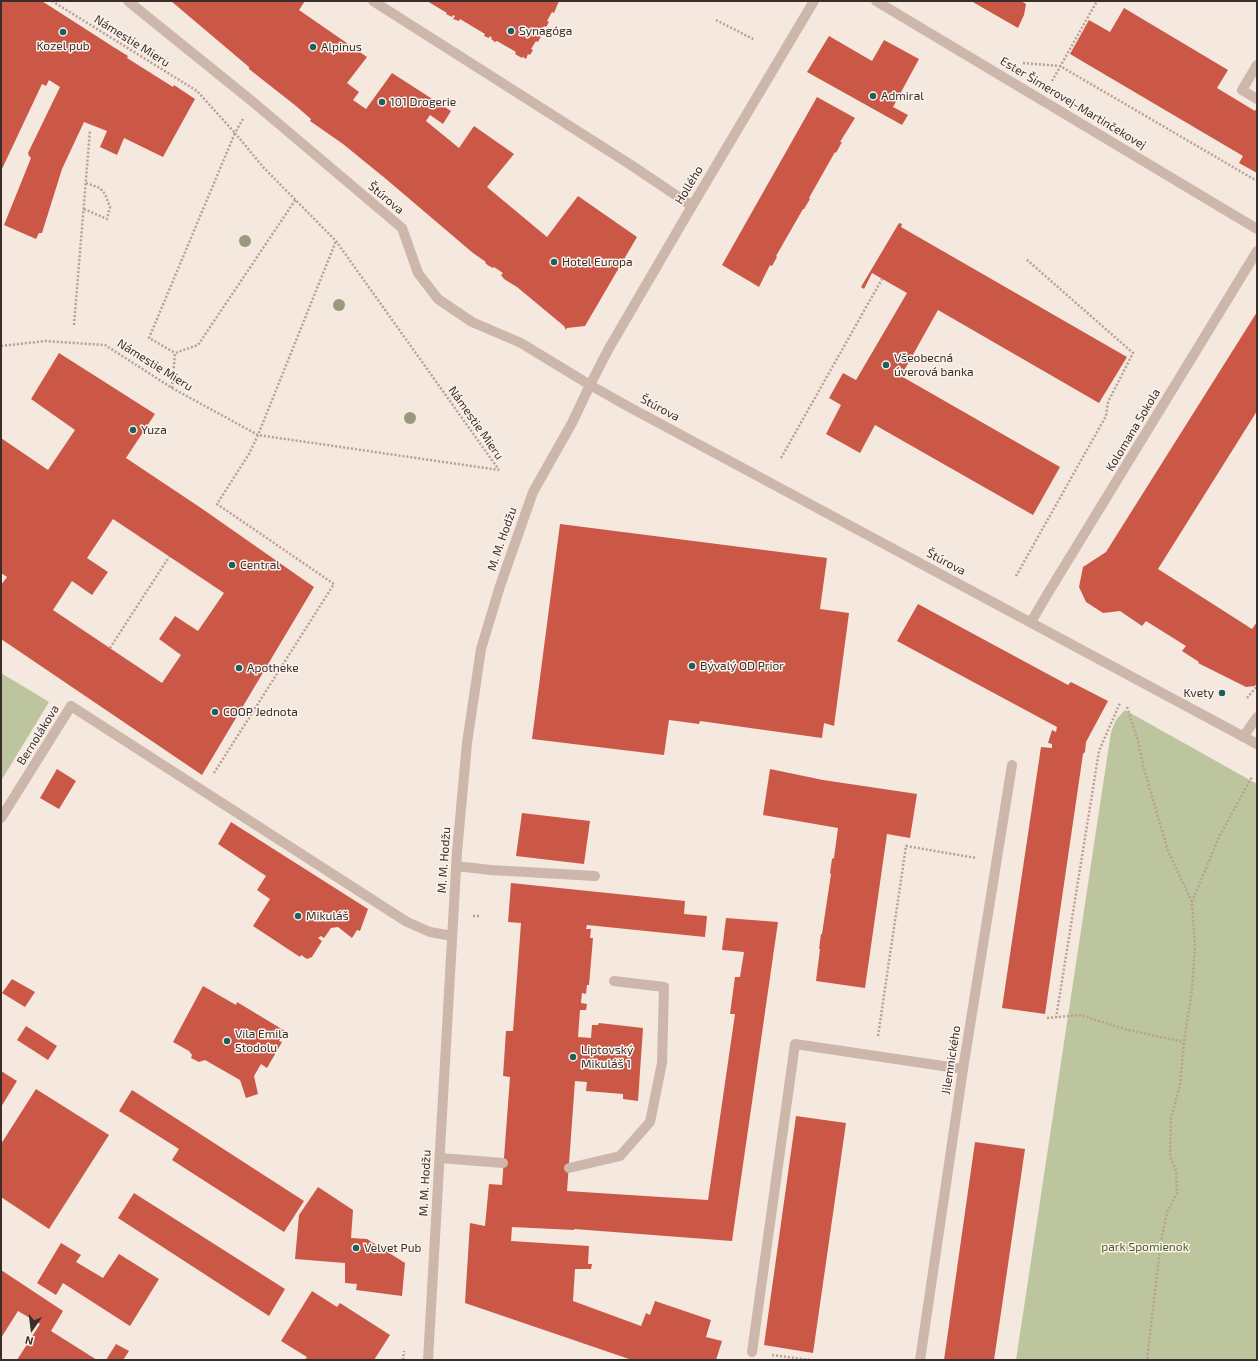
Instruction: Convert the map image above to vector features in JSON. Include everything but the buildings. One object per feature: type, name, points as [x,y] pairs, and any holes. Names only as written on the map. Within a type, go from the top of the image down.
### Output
[{"type":"street","name":"Štúrova","points":[[128,1],[253,102],[402,228],[418,273],[438,299],[472,322],[521,343],[590,385],[1257,744]]},
{"type":"street","points":[[373,1],[631,165],[692,206]]},
{"type":"street","name":"Hollého","points":[[590,385],[692,206],[814,1]]},
{"type":"street","name":"Ester Šimerovej-Martinčekovej","points":[[876,1],[1257,229]]},
{"type":"street","points":[[1257,65],[1242,90],[1257,99]]},
{"type":"street","name":"Kolomana Sokola","points":[[1031,622],[1257,251]]},
{"type":"street","name":"M. M. Hodžu","points":[[428,1360],[456,866],[467,743],[481,649],[500,586],[533,492],[572,423],[590,385]]},
{"type":"street","name":"Bernolákova","points":[[1,818],[71,706],[203,790]]},
{"type":"street","points":[[1244,737],[1257,717]]},
{"type":"street","name":"Jilemnického","points":[[920,1360],[963,1069],[1012,765]]},
{"type":"street","points":[[203,790],[407,922],[430,932],[452,936]]},
{"type":"street","points":[[456,866],[491,870],[595,876]]},
{"type":"street","points":[[569,1168],[620,1156],[650,1122],[662,1063],[664,987],[614,982]]},
{"type":"street","points":[[752,1352],[795,1044],[963,1069]]},
{"type":"street","points":[[440,1158],[503,1163]]},
{"type":"path","name":"Námestie Mieru","points":[[1,346],[45,341],[105,345],[172,388],[258,435],[499,470],[336,241],[264,167],[197,91],[52,1]]},
{"type":"path","points":[[1042,99],[1097,1]]},
{"type":"path","points":[[716,20],[755,40]]},
{"type":"path","points":[[1021,63],[1060,66],[1257,181]]},
{"type":"path","name":"Námestie Mieru","points":[[175,353],[149,338],[235,133],[253,102]]},
{"type":"path","points":[[74,325],[90,130]]},
{"type":"path","points":[[84,209],[107,219],[110,207],[106,194],[100,188],[86,183]]},
{"type":"path","points":[[172,388],[175,353],[198,345],[296,199]]},
{"type":"path","points":[[203,790],[334,584],[216,504],[249,454],[258,435],[336,241]]},
{"type":"path","points":[[1016,576],[1106,416],[1108,402],[1133,353],[1026,260]]},
{"type":"path","points":[[781,458],[882,279]]},
{"type":"path","points":[[110,648],[169,557]]},
{"type":"path","points":[[1243,700],[1248,697],[1257,686]]},
{"type":"path","points":[[1056,1018],[1099,751],[1120,703]]},
{"type":"path","points":[[1127,707],[1138,741],[1144,769],[1168,851],[1192,902],[1195,947],[1192,990],[1184,1042],[1180,1085],[1171,1118],[1170,1156],[1176,1171],[1177,1194],[1167,1213],[1161,1241],[1147,1360]]},
{"type":"path","points":[[1192,902],[1220,837],[1252,777]]},
{"type":"path","points":[[875,1056],[906,846],[996,862]]},
{"type":"path","points":[[1048,1018],[1080,1015],[1128,1030],[1184,1042]]},
{"type":"path","points":[[403,1360],[404,1351]]},
{"type":"path","points":[[752,1352],[810,1360]]},
{"type":"green space","points":[[1,673],[49,702],[1,781]]},
{"type":"green space","name":"park Spomienok","points":[[1125,710],[1257,784],[1257,1360],[1016,1360],[1111,732],[1116,720]]},
{"type":"place","name":"Synagóga","points":[[511,31]]},
{"type":"place","name":"Kozel pub","points":[[63,32]]},
{"type":"place","name":"Alpinus","points":[[313,47]]},
{"type":"place","name":"Admiral","points":[[873,96]]},
{"type":"place","name":"101 Drogerie","points":[[382,102]]},
{"type":"place","name":"Hotel Europa","points":[[554,262]]},
{"type":"place","name":"Všeobecná úverová banka","points":[[886,365]]},
{"type":"place","name":"Yuza","points":[[133,430]]},
{"type":"place","name":"Central","points":[[232,565]]},
{"type":"place","name":"Bývalý OD Prior","points":[[692,666]]},
{"type":"place","name":"Apotheke","points":[[239,668]]},
{"type":"place","name":"Kvety","points":[[1222,693]]},
{"type":"place","name":"COOP Jednota","points":[[215,712]]},
{"type":"place","name":"Mikuláš","points":[[298,916]]},
{"type":"place","name":"Vila Emila Stodolu","points":[[227,1041]]},
{"type":"place","name":"Liptovský Mikuláš 1","points":[[573,1057]]},
{"type":"place","name":"Velvet Pub","points":[[356,1248]]}]
